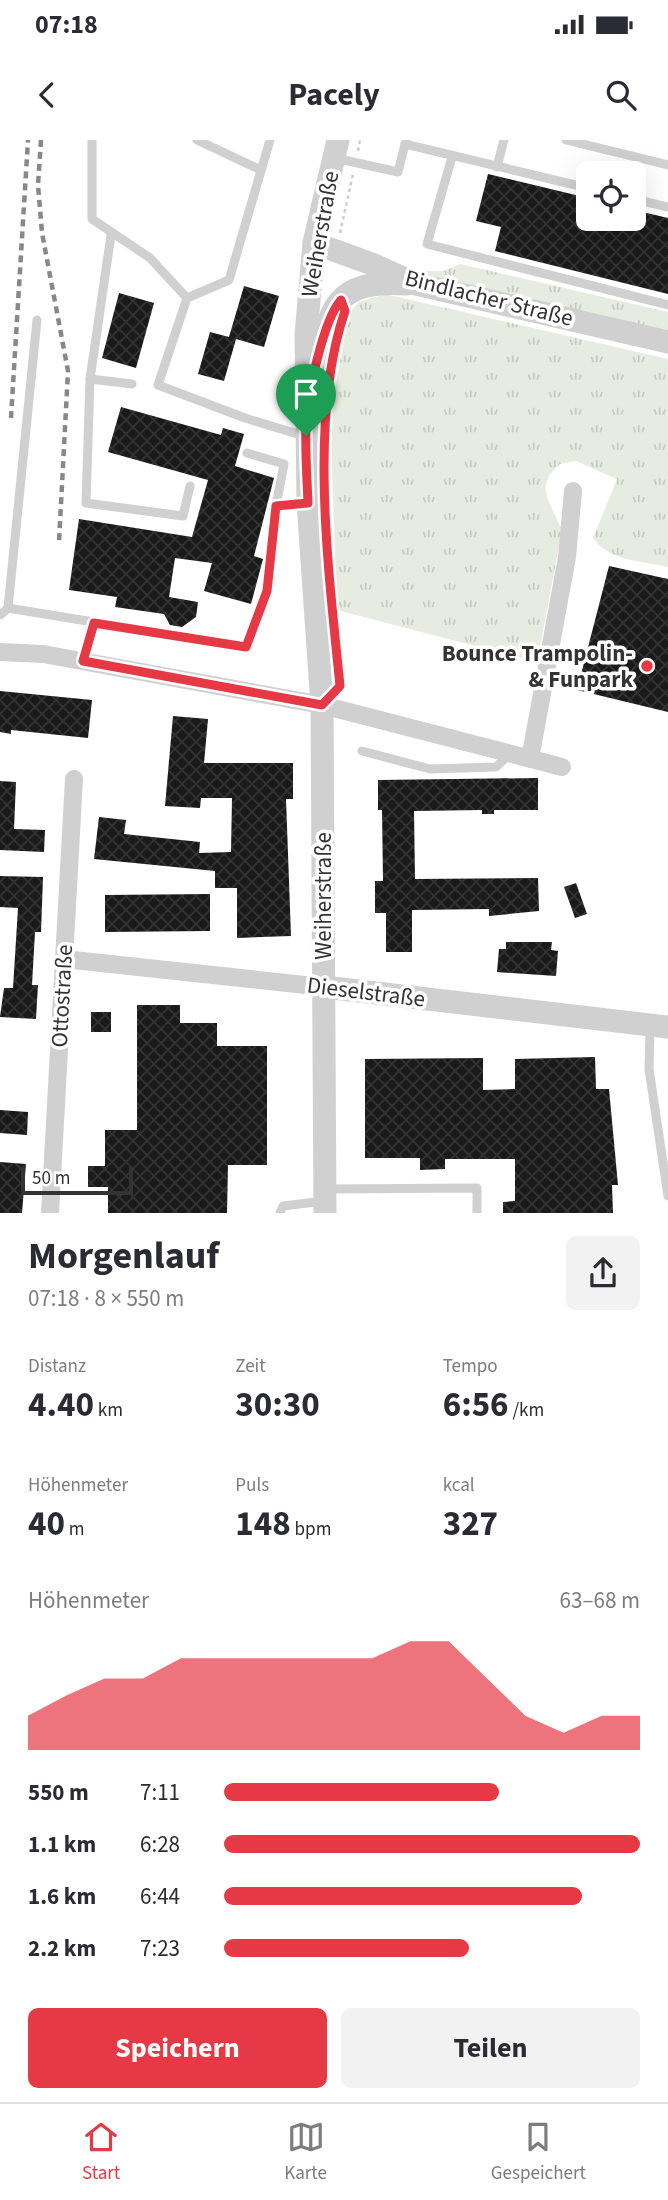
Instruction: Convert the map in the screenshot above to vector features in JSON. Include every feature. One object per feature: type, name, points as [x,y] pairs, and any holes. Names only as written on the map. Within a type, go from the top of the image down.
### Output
[{"type":"street","name":"Weiherstraße","points":[[325,1201],[322,705],[308,503],[306,335],[314,243],[335,149]]},
{"type":"street","name":"Bindlacher Straße","points":[[314,243],[340,251],[416,284],[668,342]]},
{"type":"street","points":[[306,430],[326,326],[333,309],[354,289],[365,284],[416,284]]},
{"type":"street","points":[[530,760],[567,556],[573,491]]},
{"type":"street","points":[[0,652],[43,654],[322,705],[562,767]]},
{"type":"street","name":"Ottostraße","points":[[50,1213],[74,779]]},
{"type":"street","name":"Dieselstraße","points":[[64,959],[659,1026]]},
{"type":"lane","points":[[92,140],[92,219],[150,258],[187,298]]},
{"type":"lane","points":[[197,140],[261,170]]},
{"type":"lane","points":[[270,140],[229,280],[187,298],[158,385],[245,418],[306,430]]},
{"type":"lane","points":[[498,167],[504,140]]},
{"type":"lane","points":[[566,140],[668,165]]},
{"type":"lane","points":[[335,149],[356,164],[398,172],[406,142],[452,157],[576,185]]},
{"type":"lane","points":[[452,157],[427,244],[668,305]]},
{"type":"lane","points":[[646,202],[668,207]]},
{"type":"lane","points":[[111,234],[90,379],[86,503],[183,516],[190,486]]},
{"type":"lane","points":[[0,615],[8,608],[37,320]]},
{"type":"lane","points":[[90,379],[132,384]]},
{"type":"lane","points":[[8,608],[246,647],[267,591],[276,506],[284,464],[247,453]]},
{"type":"lane","points":[[276,506],[308,503]]},
{"type":"lane","points":[[83,661],[94,623]]},
{"type":"lane","points":[[362,751],[430,769],[496,767],[510,754]]},
{"type":"lane","points":[[659,1026],[649,1069],[668,1196]]},
{"type":"lane","points":[[280,1213],[283,1206],[290,1203],[477,1188],[477,1213]]},
{"type":"path","points":[[340,251],[339,236],[360,140]]},
{"type":"green space","points":[[460,264],[668,312],[668,334],[496,294],[414,271],[444,271]]},
{"type":"green space","points":[[385,294],[668,359],[668,567],[617,556],[600,546],[593,538],[617,479],[576,461],[560,464],[549,475],[545,488],[562,530],[537,662],[337,610],[330,415],[349,313],[359,302]]},
{"type":"building","points":[[488,174],[576,195],[576,231],[646,231],[646,213],[668,218],[668,294],[495,251],[501,227],[476,221]]},
{"type":"building","points":[[244,286],[279,296],[264,347],[236,339],[224,381],[198,374],[210,332],[229,337]]},
{"type":"building","points":[[119,293],[154,303],[136,368],[102,358]]},
{"type":"building","points":[[121,407],[221,435],[223,428],[244,434],[235,466],[274,478],[254,556],[263,559],[251,604],[204,591],[212,563],[175,558],[169,597],[198,602],[196,617],[182,627],[170,625],[164,614],[115,607],[117,597],[69,590],[79,519],[192,537],[208,480],[108,452]]},
{"type":"building","points":[[609,566],[668,579],[668,712],[577,690]]},
{"type":"building","points":[[0,691],[92,700],[88,738],[11,730],[11,734],[0,732]]},
{"type":"building","points":[[173,716],[208,719],[204,763],[293,763],[293,799],[286,799],[291,936],[237,938],[237,888],[215,888],[215,871],[94,859],[99,817],[126,820],[124,834],[200,842],[199,853],[231,852],[232,798],[201,798],[200,808],[165,806]]},
{"type":"building","points":[[538,778],[538,810],[494,810],[494,814],[482,814],[482,810],[414,811],[415,879],[538,878],[539,911],[489,916],[489,909],[412,910],[412,952],[386,952],[386,913],[375,913],[375,881],[383,881],[382,810],[378,810],[378,780]]},
{"type":"building","points":[[0,781],[16,782],[14,829],[45,830],[44,852],[0,850]]},
{"type":"building","points":[[0,876],[43,877],[41,932],[35,932],[32,985],[38,985],[36,1019],[0,1017],[4,988],[13,988],[18,908],[0,907]]},
{"type":"building","points":[[576,883],[587,914],[575,918],[564,887]]},
{"type":"building","points":[[210,894],[210,931],[105,932],[105,895]]},
{"type":"building","points":[[506,942],[552,942],[551,950],[558,951],[556,976],[497,972],[499,949],[506,949]]},
{"type":"building","points":[[137,1005],[180,1005],[180,1023],[217,1023],[217,1046],[267,1046],[267,1165],[228,1165],[227,1213],[108,1213],[108,1187],[88,1187],[88,1166],[105,1166],[105,1130],[137,1130]]},
{"type":"building","points":[[91,1012],[111,1012],[111,1032],[91,1032]]},
{"type":"building","points":[[595,1057],[596,1089],[609,1089],[618,1185],[612,1185],[613,1213],[503,1213],[503,1202],[515,1201],[515,1159],[445,1159],[445,1169],[420,1170],[420,1158],[365,1158],[365,1059],[483,1058],[483,1090],[515,1089],[515,1059]]},
{"type":"building","points":[[0,1110],[28,1112],[27,1135],[0,1133]]},
{"type":"building","points":[[0,1162],[26,1164],[22,1213],[0,1213]]},
{"type":"railway","points":[[11,418],[28,140]]},
{"type":"railway","points":[[41,140],[38,185],[42,233],[68,371],[59,542]]},
{"type":"place","name":"Bounce Trampolin- & Funpark","points":[[647,666]]},
{"type":"route","points":[[341,300],[345,311],[329,383],[325,415],[329,548],[340,686],[322,705],[83,661],[94,623],[246,647],[267,591],[276,506],[308,503],[306,436],[306,424],[326,326],[333,309],[341,300]]}]
